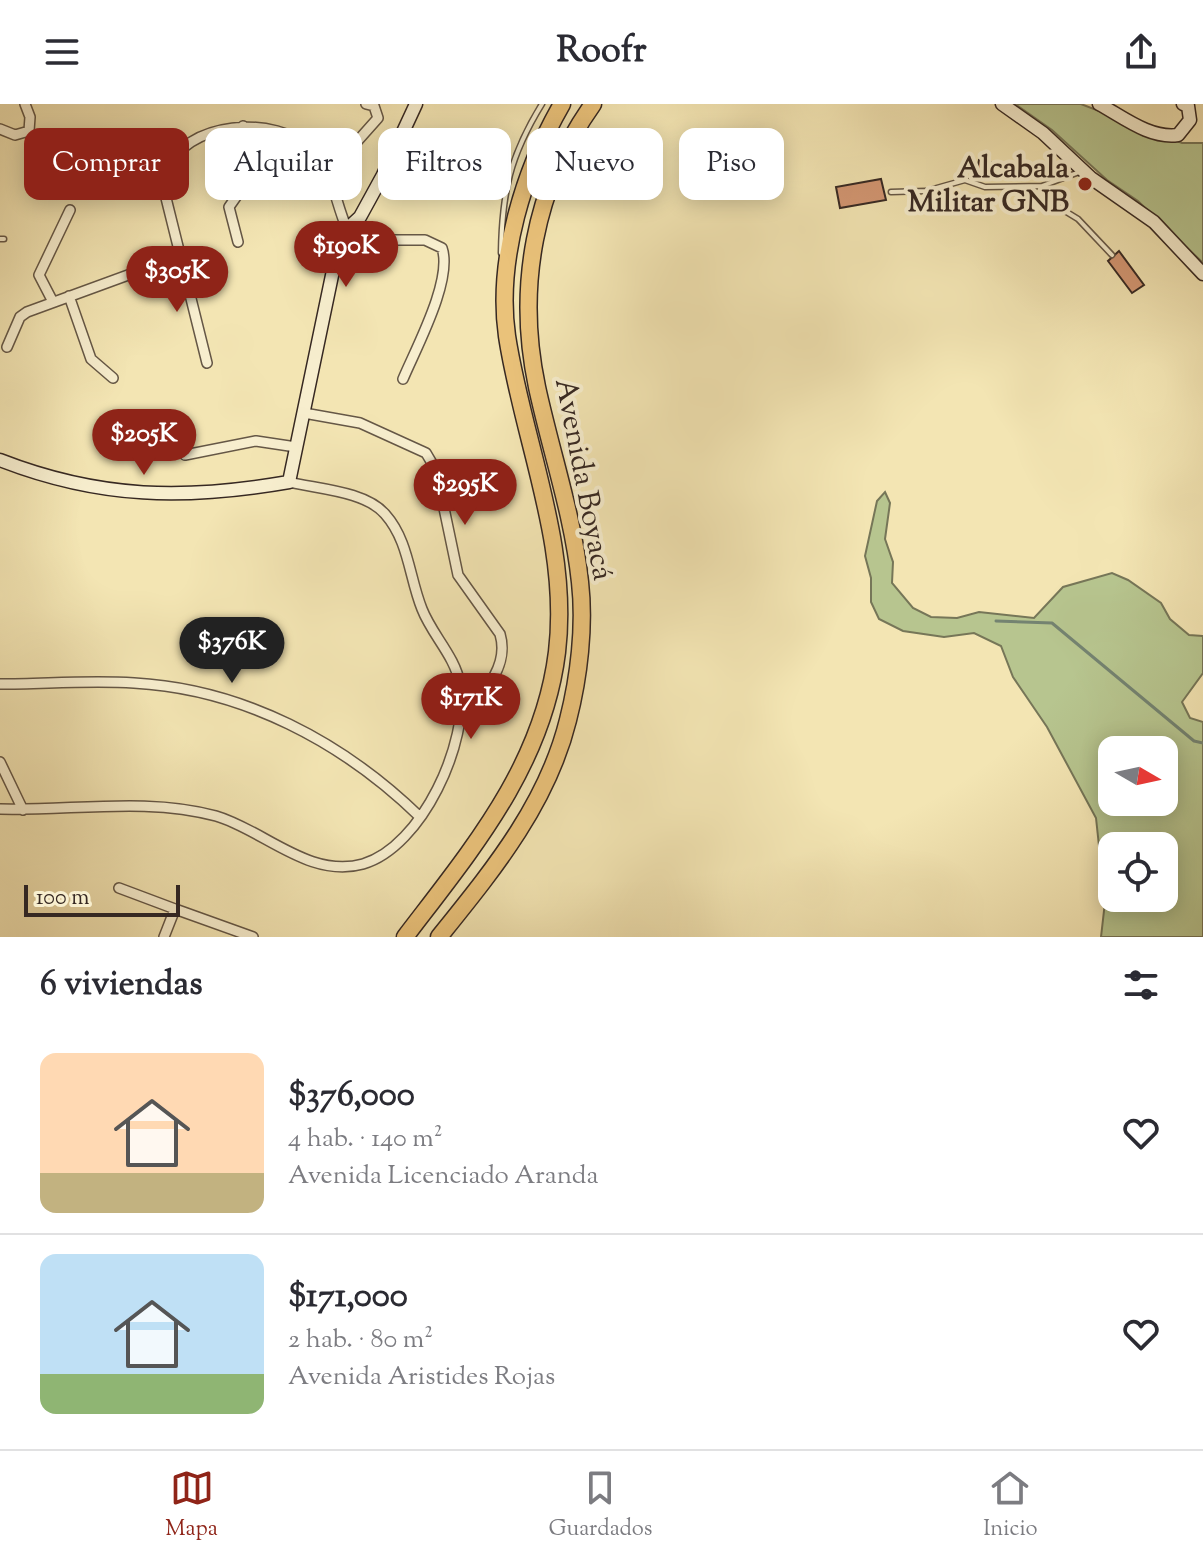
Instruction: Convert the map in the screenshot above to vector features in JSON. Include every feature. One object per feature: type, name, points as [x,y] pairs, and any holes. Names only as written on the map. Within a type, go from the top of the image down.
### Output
[{"type":"highway","name":"Avenida Boyacá","points":[[405,937],[495,818],[518,778],[535,739],[557,653],[560,612],[550,527],[507,335],[505,298],[509,256],[522,202],[534,162],[562,104]]},
{"type":"highway","name":"Avenida Boyacá","points":[[439,937],[494,868],[540,798],[567,723],[574,693],[579,655],[581,586],[572,526],[537,385],[528,323],[531,267],[543,199],[569,140],[593,104]]},
{"type":"main road","points":[[0,460],[65,481],[138,494],[223,494],[289,482],[324,304],[347,229],[360,217],[416,104]]},
{"type":"main road","points":[[1002,104],[1043,133],[1084,171],[1154,222],[1203,274]]},
{"type":"main road","points":[[1099,104],[1155,135],[1170,136],[1178,135],[1190,120],[1188,106],[1183,104]]},
{"type":"street","points":[[0,129],[15,135],[29,131],[30,117],[25,104]]},
{"type":"street","points":[[362,136],[378,118],[374,106],[366,104]]},
{"type":"street","points":[[207,363],[166,198],[166,172],[187,146],[206,134],[243,126],[251,128]]},
{"type":"street","points":[[238,242],[229,207],[248,180],[243,126]]},
{"type":"street","points":[[338,200],[347,229],[394,240],[425,240],[442,248],[445,256],[437,295],[403,379]]},
{"type":"street","points":[[53,302],[39,275],[70,210]]},
{"type":"street","points":[[7,347],[20,317],[180,256]]},
{"type":"street","points":[[69,296],[91,359],[113,378]]},
{"type":"street","points":[[304,413],[370,427],[417,447],[432,460],[458,575],[500,634],[504,646],[495,676],[472,699],[462,701]]},
{"type":"street","points":[[178,429],[185,455],[256,441],[296,447]]},
{"type":"street","points":[[0,809],[186,809],[233,822],[299,857],[339,866],[364,864],[398,842],[420,817],[441,784],[462,701],[456,670],[422,610],[406,549],[383,512],[360,499],[289,482]]},
{"type":"street","points":[[0,684],[133,683],[199,692],[237,703],[304,730],[355,763],[420,817]]},
{"type":"street","points":[[0,762],[23,810]]},
{"type":"street","points":[[119,888],[253,937]]},
{"type":"street","points":[[164,937],[175,909]]},
{"type":"lane","points":[[505,298],[501,262],[503,197],[517,144],[542,104]]},
{"type":"lane","points":[[891,192],[926,191],[965,180],[985,187],[1042,186],[1084,171]]},
{"type":"lane","points":[[1042,186],[1060,208],[1078,219],[1112,255]]},
{"type":"green space","points":[[1015,104],[1081,104],[1182,143],[1203,143],[1203,263],[1138,201],[1107,180],[1052,130]]},
{"type":"green space","points":[[885,492],[890,503],[885,539],[893,562],[892,583],[913,608],[931,617],[957,618],[979,612],[1034,618],[1063,587],[1112,573],[1161,603],[1170,619],[1189,635],[1203,636],[1203,673],[1182,702],[1190,718],[1203,722],[1203,937],[1101,937],[1104,912],[1178,912],[1178,832],[1098,832],[1098,837],[1096,818],[1047,727],[1013,677],[1001,646],[974,633],[944,637],[903,631],[879,619],[871,602],[871,578],[865,556],[877,501]]},
{"type":"building","points":[[979,160],[996,163],[993,179],[976,176]]},
{"type":"building","points":[[881,179],[886,200],[840,208],[836,187]]},
{"type":"building","points":[[1119,251],[1144,285],[1132,293],[1108,261]]},
{"type":"waterway","points":[[996,621],[1052,623],[1194,741],[1203,743]]},
{"type":"place","name":"Alcabala Militar GNB","points":[[1085,184]]}]
